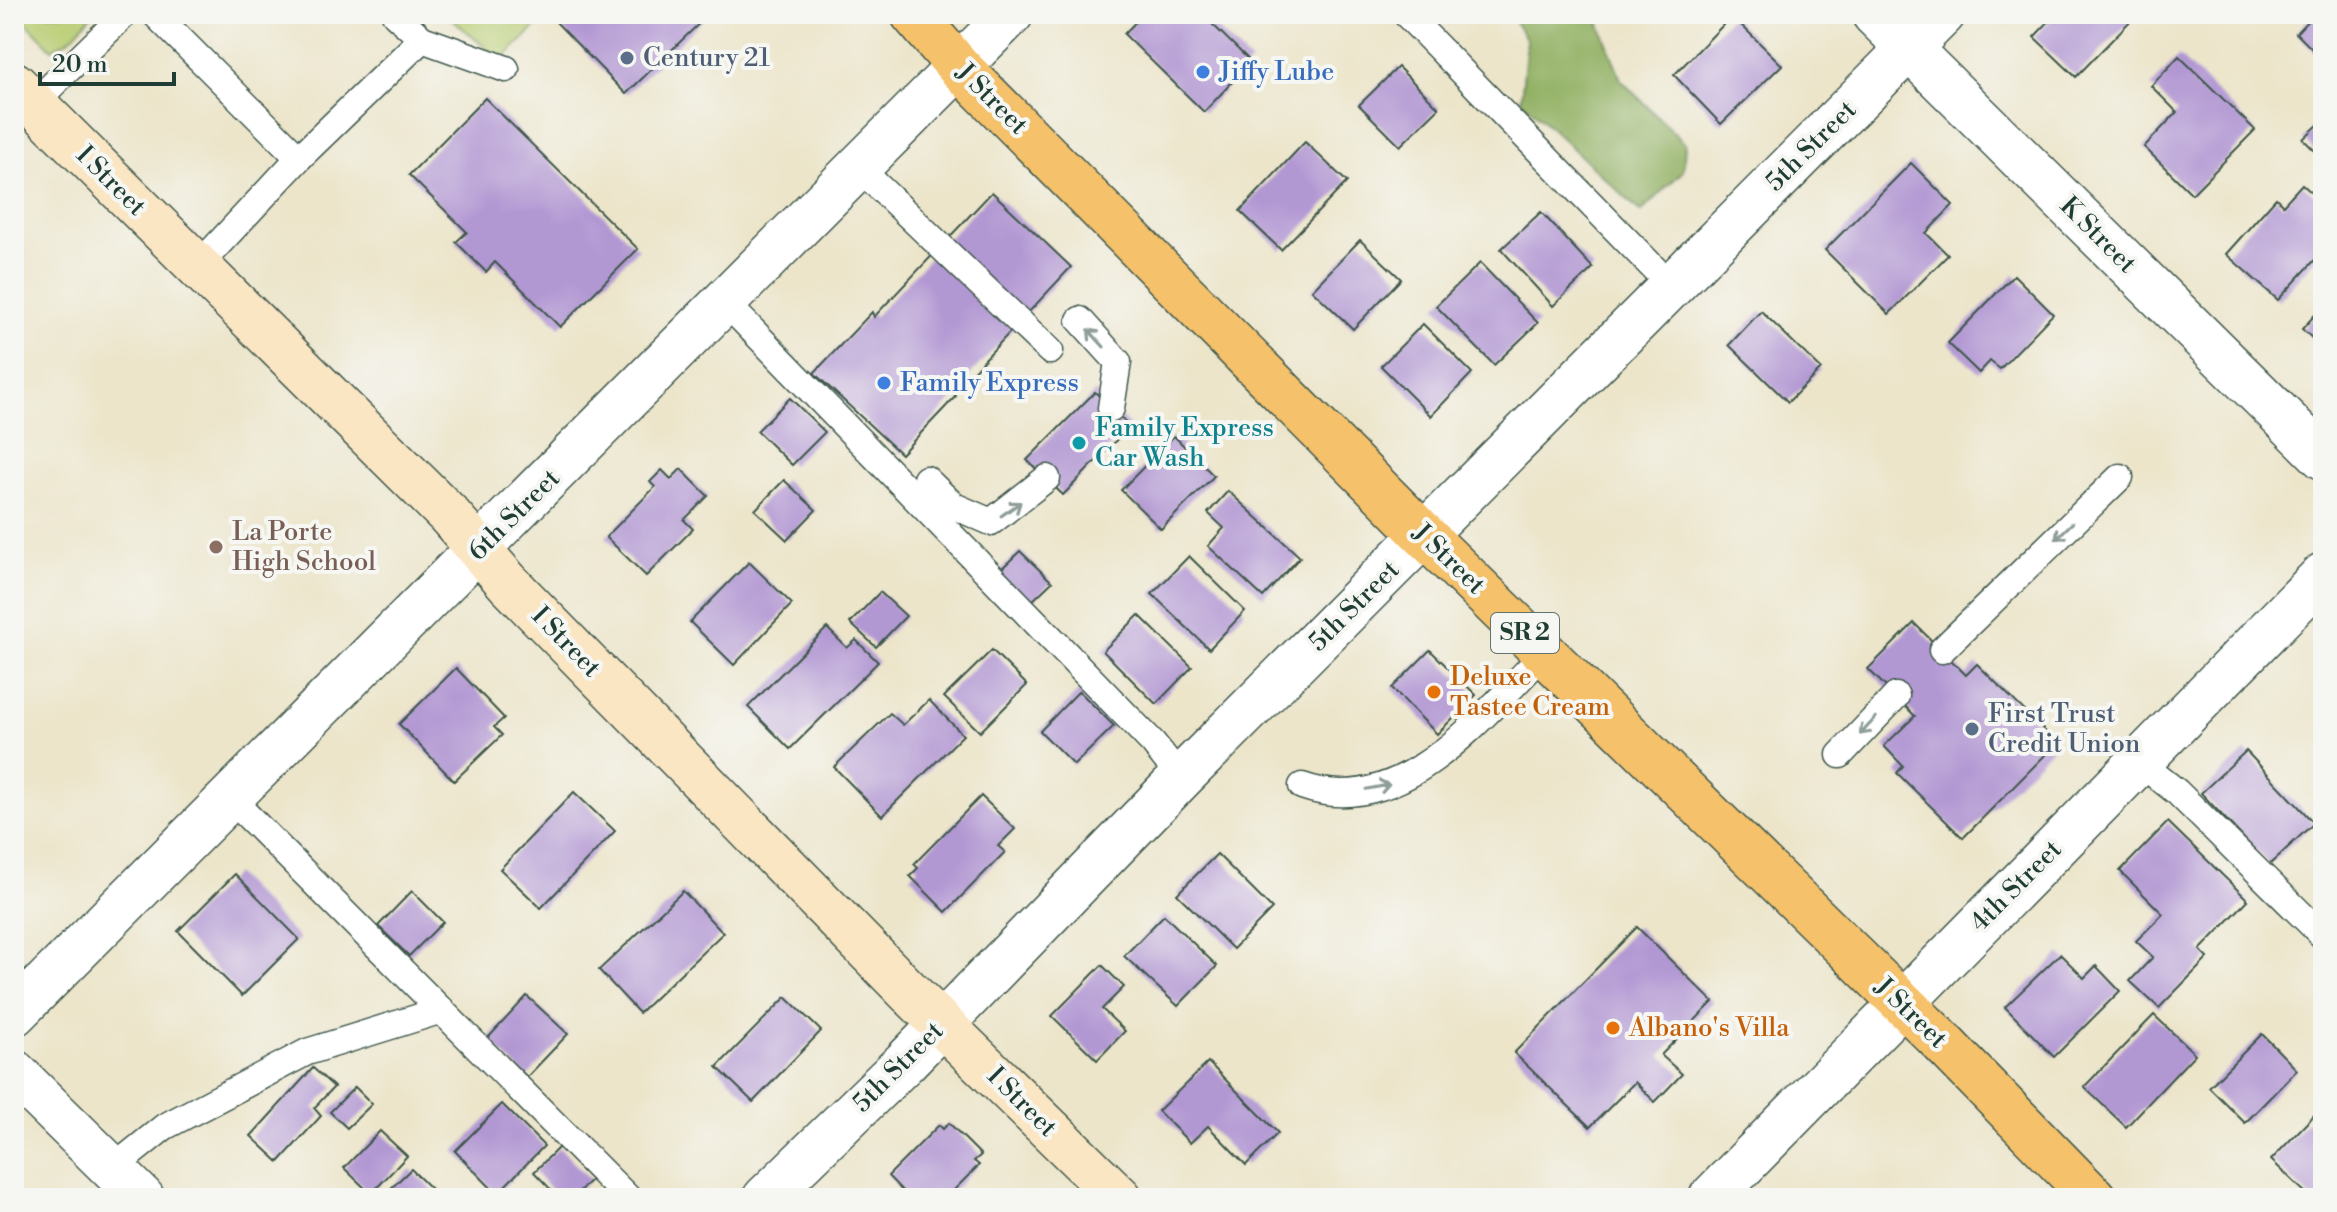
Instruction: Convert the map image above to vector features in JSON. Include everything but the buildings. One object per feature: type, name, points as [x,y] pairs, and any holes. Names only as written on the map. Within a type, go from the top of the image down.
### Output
[{"type":"main road","name":"J Street","points":[[913,14],[958,66],[1425,536],[2094,1198]]},
{"type":"street","name":"6th Street","points":[[14,1014],[1011,14]]},
{"type":"street","name":"K Street","points":[[1874,14],[2323,457]]},
{"type":"street","name":"5th Street","points":[[765,1198],[1943,14]]},
{"type":"street","name":"I Street","points":[[24,94],[448,514],[479,550],[942,1023],[1120,1198]]},
{"type":"street","name":"4th Street","points":[[1711,1198],[2323,575]]},
{"type":"street","points":[[14,1072],[127,1183]]},
{"type":"lane","points":[[24,94],[125,14]]},
{"type":"lane","points":[[155,14],[299,158]]},
{"type":"lane","points":[[395,14],[422,39],[506,69]]},
{"type":"lane","points":[[1406,14],[1672,287]]},
{"type":"lane","points":[[197,267],[299,158],[422,39]]},
{"type":"lane","points":[[858,167],[1050,351]]},
{"type":"lane","points":[[725,302],[1153,743],[1181,778]]},
{"type":"lane","points":[[1080,320],[1118,362],[1111,408]]},
{"type":"lane","points":[[1942,650],[2120,477]]},
{"type":"lane","points":[[926,479],[954,506],[991,522],[1047,478]]},
{"type":"lane","points":[[1302,786],[1327,795],[1389,786],[1461,740],[1545,653]]},
{"type":"lane","points":[[1840,755],[1896,696]]},
{"type":"lane","points":[[2139,762],[2177,792],[2323,936]]},
{"type":"lane","points":[[230,798],[628,1198]]},
{"type":"lane","points":[[127,1183],[164,1127],[307,1052],[442,1010]]},
{"type":"green space","points":[[18,14],[93,14],[69,40],[52,49]]},
{"type":"green space","points":[[446,14],[549,14],[501,61]]},
{"type":"green space","points":[[1510,14],[1596,14],[1621,80],[1685,144],[1683,171],[1641,212],[1521,100],[1527,40]]},
{"type":"place","name":"Century 21","points":[[627,58]]},
{"type":"place","name":"Jiffy Lube","points":[[1203,72]]},
{"type":"place","name":"Family Express","points":[[884,383]]},
{"type":"place","name":"Family Express Car Wash","points":[[1079,443]]},
{"type":"place","name":"La Porte High School","points":[[216,547]]},
{"type":"place","name":"Deluxe Tastee Cream","points":[[1434,692]]},
{"type":"place","name":"First Trust Credit Union","points":[[1972,729]]},
{"type":"place","name":"Albano's Villa","points":[[1613,1028]]}]
